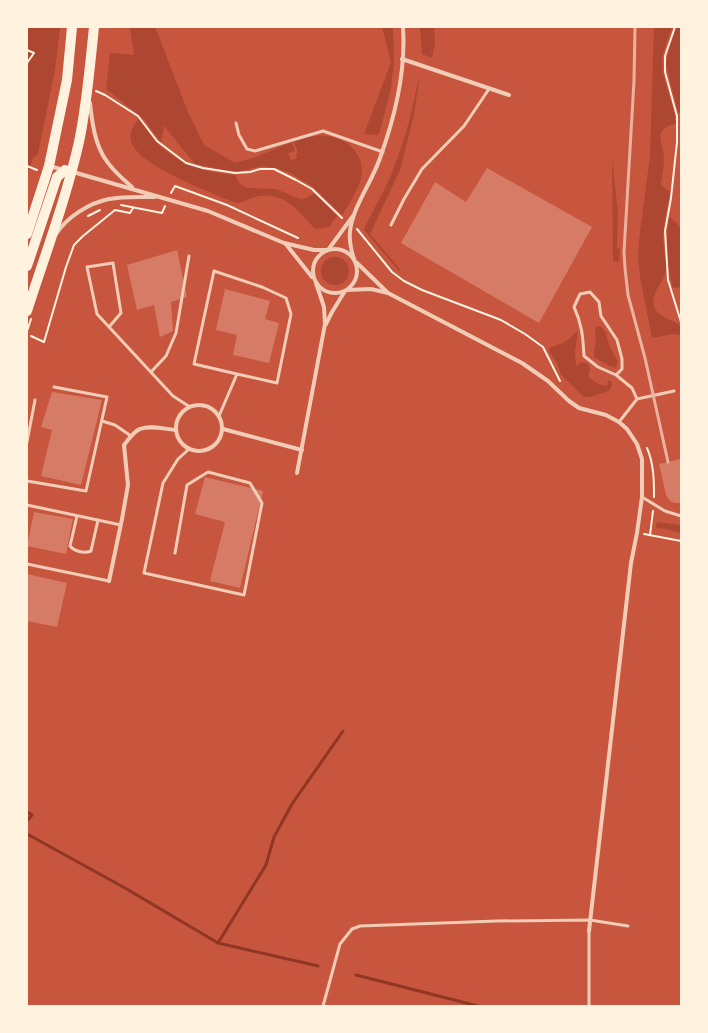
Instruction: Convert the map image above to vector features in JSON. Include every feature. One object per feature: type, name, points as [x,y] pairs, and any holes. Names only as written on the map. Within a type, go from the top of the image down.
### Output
[{"type":"highway","points":[[27,234],[49,166],[67,80],[72,27]]},
{"type":"highway","points":[[29,315],[68,171],[82,129],[94,27]]},
{"type":"highway","points":[[27,266],[57,177],[68,171]]},
{"type":"street","points":[[284,243],[320,288],[332,293],[339,293],[352,286],[357,274],[350,239],[351,225],[354,214],[382,152],[395,112],[401,73],[403,27]]},
{"type":"street","points":[[402,59],[509,95]]},
{"type":"street","points":[[88,87],[91,115],[98,144],[106,160],[133,188]]},
{"type":"street","points":[[49,166],[133,188],[159,197]]},
{"type":"street","points":[[47,249],[67,220],[91,206],[114,198],[168,198],[208,211],[284,243],[314,250],[335,249],[349,253],[354,260],[388,293]]},
{"type":"street","points":[[326,324],[324,307],[313,274],[313,266],[316,260],[327,250],[354,214]]},
{"type":"street","points":[[346,290],[371,289],[388,293],[522,363],[548,380],[569,401],[579,408],[606,416],[619,422],[627,429],[637,444],[642,459],[642,497],[631,563],[589,931]]},
{"type":"street","points":[[298,473],[326,324],[346,290]]},
{"type":"street","points":[[190,406],[207,406],[214,410],[222,423],[222,436],[218,443],[204,451],[197,452],[189,449],[180,442],[176,430],[177,421],[184,411],[190,406]]},
{"type":"street","points":[[109,581],[128,485],[124,445],[139,429],[148,428],[176,430]]},
{"type":"street","points":[[223,429],[302,450]]},
{"type":"lane","points":[[392,225],[404,199],[422,168],[464,126],[489,89]]},
{"type":"lane","points":[[236,123],[239,135],[247,148],[255,151],[323,131],[382,152]]},
{"type":"lane","points":[[151,372],[166,356],[176,333],[189,256]]},
{"type":"lane","points":[[109,327],[121,312],[113,263],[87,267],[97,314],[109,327],[151,372],[173,396],[190,406]]},
{"type":"lane","points":[[214,271],[262,287],[286,298],[290,314],[277,384],[237,374],[194,364],[214,271]]},
{"type":"lane","points":[[616,376],[622,369],[622,359],[617,340],[601,316],[599,302],[590,292],[580,294],[574,307],[580,320],[583,336],[584,356],[598,367],[616,376],[632,388],[637,399]]},
{"type":"lane","points":[[219,416],[237,374]]},
{"type":"lane","points":[[27,481],[86,491],[107,397],[54,387]]},
{"type":"lane","points":[[619,422],[637,399],[674,391]]},
{"type":"lane","points":[[27,442],[35,400]]},
{"type":"lane","points":[[102,421],[115,425],[131,436]]},
{"type":"lane","points":[[174,553],[188,485],[208,472],[250,482],[262,503],[244,595],[144,573],[163,483],[178,459],[189,449]]},
{"type":"lane","points":[[642,497],[665,511],[681,516]]},
{"type":"lane","points":[[27,505],[121,525]]},
{"type":"lane","points":[[77,516],[70,546],[73,550],[87,553],[91,551],[98,520]]},
{"type":"lane","points":[[27,564],[109,581]]},
{"type":"lane","points":[[323,1006],[340,944],[352,929],[360,926],[497,921],[590,920],[628,926]]},
{"type":"lane","points":[[589,931],[589,1006]]},
{"type":"path","points":[[675,27],[665,56],[665,72],[677,116],[677,142],[672,191],[665,231],[668,280],[681,322]]},
{"type":"path","points":[[27,50],[34,53],[27,63]]},
{"type":"path","points":[[88,87],[105,95],[138,116],[157,141],[186,163],[203,168],[234,173],[250,172],[260,169],[274,169],[312,189],[343,219]]},
{"type":"path","points":[[27,166],[39,171]]},
{"type":"path","points":[[120,205],[162,213],[175,186],[227,205],[270,224],[301,240]]},
{"type":"path","points":[[31,336],[44,342],[74,244],[116,210],[130,213],[133,208]]},
{"type":"path","points":[[87,216],[100,210]]},
{"type":"path","points":[[27,332],[29,315]]},
{"type":"path","points":[[650,535],[681,541]]},
{"type":"shaded area","points":[[27,27],[60,27],[55,70],[38,154],[33,158],[27,175]]},
{"type":"shaded area","points":[[130,27],[155,27],[188,112],[204,145],[235,163],[256,157],[292,142],[295,151],[288,153],[291,160],[297,158],[296,154],[298,153],[294,142],[314,136],[327,136],[335,138],[349,145],[359,156],[362,171],[358,188],[342,215],[312,186],[290,173],[276,168],[261,166],[238,172],[195,164],[164,126],[161,143],[144,119],[106,89],[110,53],[134,55]]},
{"type":"shaded area","points":[[382,27],[393,27],[394,62],[391,88],[378,135],[364,134],[391,62]]},
{"type":"shaded area","points":[[420,27],[434,27],[435,43],[432,58],[422,54]]},
{"type":"shaded area","points":[[654,27],[672,27],[662,60],[662,68],[676,124],[668,126],[661,133],[664,158],[661,184],[664,188],[670,191],[663,237],[666,271],[653,302],[659,313],[681,326],[681,335],[673,334],[652,338],[640,277],[638,256],[650,156]]},
{"type":"shaded area","points":[[676,27],[680,27],[681,29],[681,112],[678,113],[666,64],[669,47]]},
{"type":"shaded area","points":[[418,80],[414,115],[400,170],[370,234],[400,269],[400,272],[364,230],[388,181],[400,152]]},
{"type":"shaded area","points":[[139,118],[153,139],[159,145],[167,152],[185,163],[204,170],[235,175],[239,183],[247,188],[276,189],[300,199],[306,198],[315,193],[337,216],[329,227],[317,229],[314,228],[291,204],[277,197],[260,196],[236,203],[195,186],[149,162],[138,153],[132,144],[131,133]]},
{"type":"shaded area","points":[[612,159],[618,213],[617,248],[620,248],[619,262],[613,261]]},
{"type":"shaded area","points":[[669,217],[676,222],[681,230],[681,287],[673,288],[667,253]]},
{"type":"shaded area","points":[[335,257],[345,261],[349,271],[345,281],[335,285],[325,281],[321,271],[325,261]]},
{"type":"shaded area","points":[[597,326],[602,327],[606,333],[609,345],[618,362],[615,368],[594,357],[596,339],[595,330]]},
{"type":"shaded area","points":[[578,331],[575,351],[576,366],[582,362],[588,364],[590,369],[588,377],[598,384],[607,386],[608,380],[612,382],[609,391],[590,397],[584,397],[561,375],[558,365],[549,351],[549,348],[565,342]]},
{"type":"shaded area","points":[[657,522],[681,525],[681,533],[656,528]]},
{"type":"building","points":[[487,168],[592,227],[539,323],[401,243],[435,182],[466,202]]},
{"type":"building","points":[[177,250],[187,297],[171,302],[173,331],[160,337],[154,305],[137,310],[127,265]]},
{"type":"building","points":[[225,289],[270,301],[265,319],[279,323],[269,363],[233,355],[237,335],[216,330]]},
{"type":"building","points":[[52,392],[102,400],[81,485],[41,476],[52,430],[41,427]]},
{"type":"building","points":[[681,459],[681,503],[675,503],[670,501],[666,495],[659,464]]},
{"type":"building","points":[[205,477],[263,491],[240,588],[210,581],[225,522],[195,514]]},
{"type":"building","points":[[34,512],[73,519],[66,554],[27,546]]},
{"type":"building","points":[[27,574],[67,583],[57,627],[27,621]]},
{"type":"waterway","points":[[218,943],[266,865],[274,837],[292,804],[343,731]]},
{"type":"waterway","points":[[27,812],[32,815],[27,821]]},
{"type":"waterway","points":[[27,834],[125,888],[218,943],[318,966]]},
{"type":"waterway","points":[[356,975],[478,1006]]},
{"type":"railway","points":[[635,27],[634,81],[624,252],[625,268],[628,295],[645,358],[668,462]]}]
